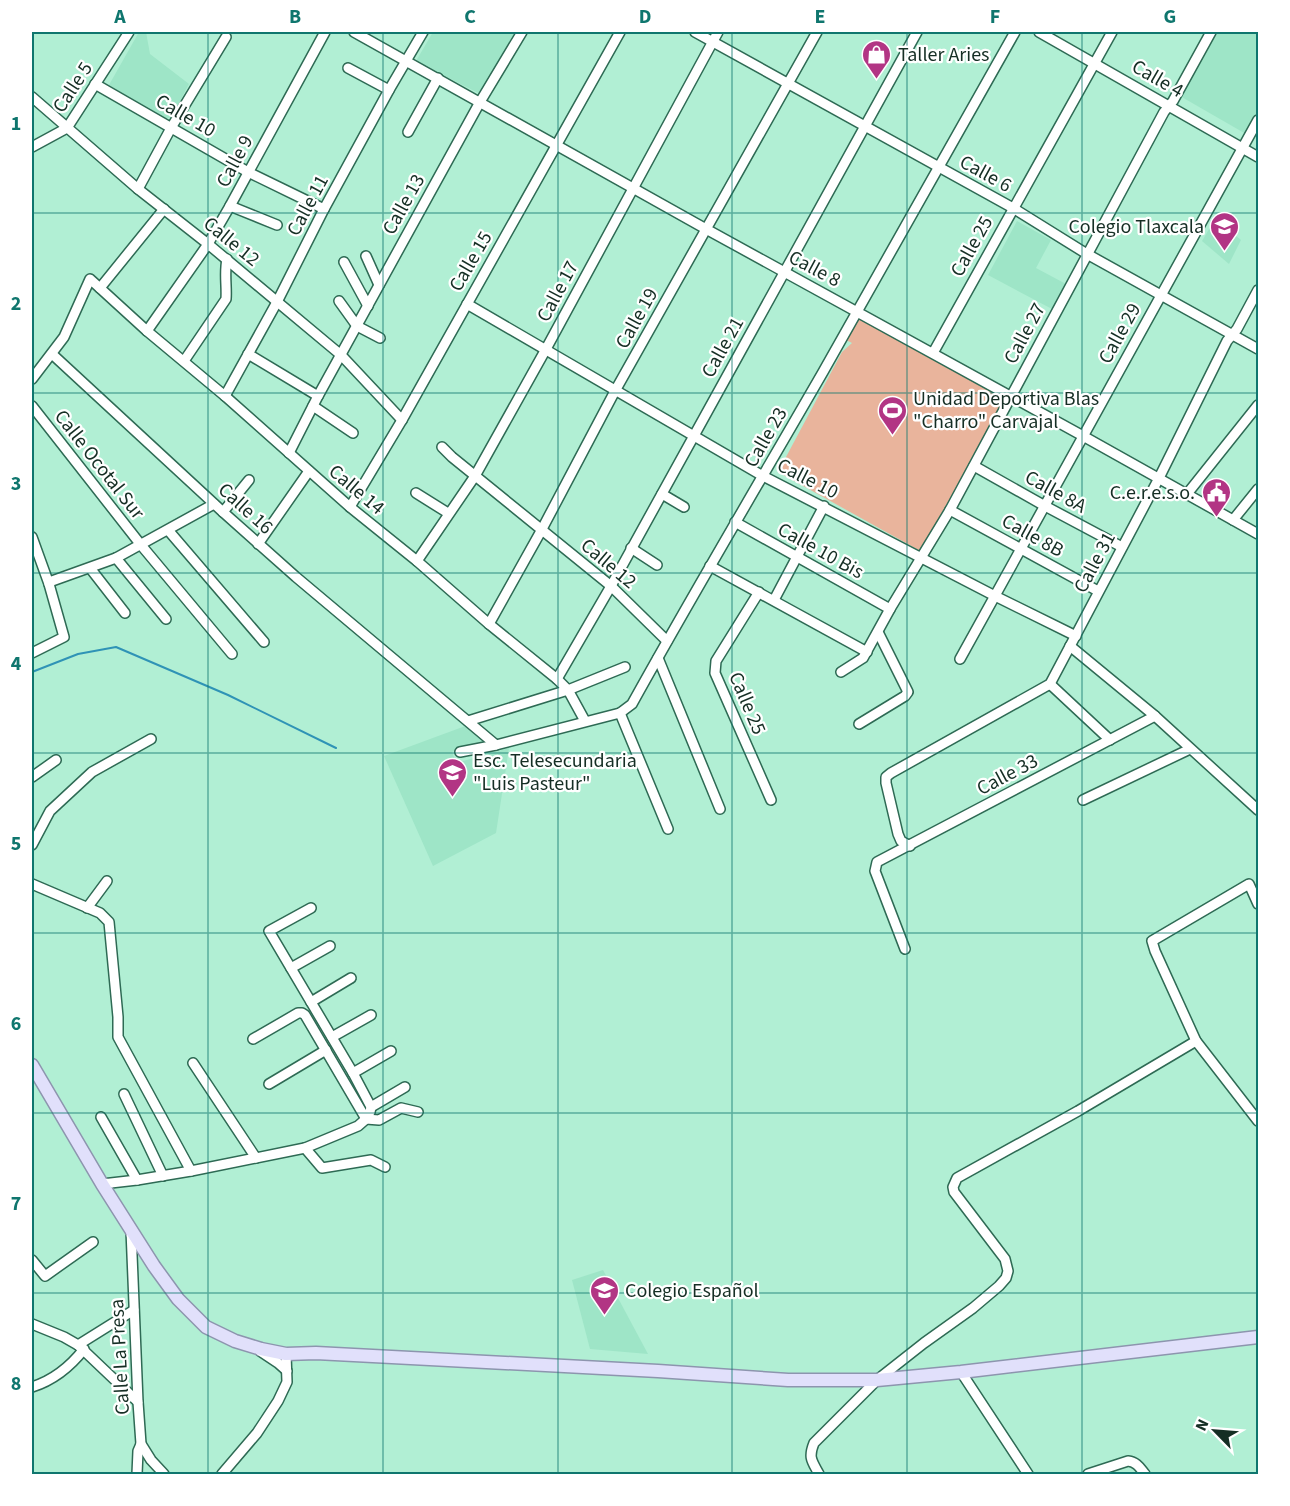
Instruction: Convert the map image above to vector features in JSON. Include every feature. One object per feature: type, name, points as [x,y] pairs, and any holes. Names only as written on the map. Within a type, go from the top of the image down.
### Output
[{"type":"main road","points":[[32,1067],[102,1184],[154,1266],[178,1299],[206,1327],[235,1341],[286,1354],[316,1353],[788,1380],[877,1380],[1258,1336]]},
{"type":"street","name":"Calle 5","points":[[32,147],[67,128],[129,32]]},
{"type":"street","name":"Calle 9","points":[[147,331],[208,244],[325,32]]},
{"type":"street","name":"Calle 8","points":[[354,32],[1258,534]]},
{"type":"street","name":"Calle 11","points":[[225,396],[277,302],[324,209],[423,32]]},
{"type":"street","name":"Calle 13","points":[[289,453],[480,102],[522,32]]},
{"type":"street","name":"Calle 15","points":[[350,507],[402,420],[621,32]]},
{"type":"street","name":"Calle 6","points":[[695,32],[1013,208],[1087,254],[1258,350]]},
{"type":"street","name":"Calle 17","points":[[417,561],[475,476],[718,32]]},
{"type":"street","name":"Calle 19","points":[[489,624],[615,392],[817,32]]},
{"type":"street","name":"Calle 21","points":[[557,679],[611,586],[917,32]]},
{"type":"street","name":"Calle 23","points":[[620,713],[632,704],[1015,32]]},
{"type":"street","name":"Calle 4","points":[[1039,32],[1258,157]]},
{"type":"street","name":"Calle 25","points":[[933,353],[1112,32]]},
{"type":"street","name":"Calle 27","points":[[840,672],[863,658],[950,510],[1087,254],[1211,32]]},
{"type":"street","points":[[138,189],[171,128],[226,37]]},
{"type":"street","points":[[348,68],[389,90]]},
{"type":"street","points":[[408,132],[438,78]]},
{"type":"street","name":"Calle 10","points":[[95,84],[248,172],[324,209]]},
{"type":"street","name":"Calle 12","points":[[32,97],[138,189],[227,259],[341,355],[402,420]]},
{"type":"street","name":"Calle 29","points":[[960,659],[1258,120]]},
{"type":"street","points":[[230,206],[277,225]]},
{"type":"street","points":[[32,380],[64,337],[90,279],[99,288],[164,209]]},
{"type":"street","points":[[366,256],[380,285]]},
{"type":"street","points":[[184,361],[226,299],[227,259]]},
{"type":"street","points":[[344,262],[368,306]]},
{"type":"street","name":"Calle 14","points":[[99,288],[350,507],[557,679],[568,690],[585,721]]},
{"type":"street","name":"Calle 31","points":[[1050,684],[1159,478],[1227,341],[1258,290]]},
{"type":"street","points":[[339,301],[357,326],[380,338]]},
{"type":"street","name":"Calle 10","points":[[466,304],[764,476],[995,597],[1076,636]]},
{"type":"street","name":"Calle 16","points":[[52,354],[258,544],[496,745]]},
{"type":"street","points":[[248,354],[318,396]]},
{"type":"street","points":[[1187,494],[1258,405]]},
{"type":"street","name":"Calle Ocotal Sur","points":[[32,406],[141,545],[232,654]]},
{"type":"street","points":[[313,406],[353,433]]},
{"type":"street","name":"Calle 12","points":[[442,447],[541,531],[611,586],[667,641]]},
{"type":"street","name":"Calle 8A","points":[[974,466],[1122,547]]},
{"type":"street","points":[[258,544],[309,471]]},
{"type":"street","points":[[223,512],[249,480]]},
{"type":"street","points":[[1233,520],[1258,489]]},
{"type":"street","points":[[416,493],[448,513]]},
{"type":"street","points":[[662,494],[684,507]]},
{"type":"street","points":[[50,584],[52,581],[116,558],[214,504]]},
{"type":"street","points":[[774,600],[824,506]]},
{"type":"street","name":"Calle 8B","points":[[950,510],[1098,591]]},
{"type":"street","name":"Calle 10 Bis","points":[[735,522],[890,609]]},
{"type":"street","points":[[168,530],[264,642]]},
{"type":"street","points":[[32,537],[50,584],[49,588],[64,637],[32,653]]},
{"type":"street","points":[[631,548],[657,565]]},
{"type":"street","points":[[116,558],[166,619]]},
{"type":"street","points":[[710,566],[867,652]]},
{"type":"street","points":[[90,568],[124,613]]},
{"type":"street","name":"Calle 25","points":[[759,592],[716,661],[715,673],[771,800]]},
{"type":"street","points":[[859,723],[908,692],[878,633]]},
{"type":"street","points":[[1070,646],[1155,716],[1258,810]]},
{"type":"street","points":[[658,658],[720,809]]},
{"type":"street","points":[[468,721],[568,690],[625,667]]},
{"type":"street","points":[[910,846],[902,841],[898,834],[886,777],[1050,684],[1110,740]]},
{"type":"street","points":[[460,752],[620,713],[668,829]]},
{"type":"street","name":"Calle 33","points":[[905,949],[875,871],[880,860],[1155,716]]},
{"type":"street","points":[[32,845],[50,811],[92,772],[151,739]]},
{"type":"street","points":[[1083,800],[1190,748]]},
{"type":"street","points":[[32,777],[56,760]]},
{"type":"street","points":[[87,908],[107,881]]},
{"type":"street","points":[[32,884],[100,913],[109,922],[118,1037],[191,1171]]},
{"type":"street","points":[[1258,904],[1249,884],[1152,941],[1196,1041],[1258,1121]]},
{"type":"street","points":[[311,908],[269,931],[353,1073],[369,1113]]},
{"type":"street","points":[[291,968],[330,946]]},
{"type":"street","points":[[311,1002],[351,978]]},
{"type":"street","points":[[253,1039],[298,1013],[302,1013],[369,1113],[380,1120],[401,1108],[418,1112]]},
{"type":"street","points":[[332,1037],[371,1015]]},
{"type":"street","points":[[819,1474],[811,1460],[810,1452],[814,1443],[877,1380],[973,1308],[1006,1278],[1008,1271],[1005,1259],[954,1192],[954,1182],[960,1175],[1078,1111],[1196,1041]]},
{"type":"street","points":[[269,1084],[326,1050]]},
{"type":"street","points":[[353,1073],[391,1051]]},
{"type":"street","points":[[193,1063],[256,1158]]},
{"type":"street","points":[[102,1184],[163,1176],[305,1148],[358,1126],[369,1113],[405,1087]]},
{"type":"street","points":[[124,1094],[163,1176]]},
{"type":"street","points":[[102,1117],[137,1180]]},
{"type":"street","points":[[305,1148],[322,1168],[372,1160],[385,1167]]},
{"type":"street","name":"Calle La Presa","points":[[131,1230],[141,1443],[138,1451],[137,1474]]},
{"type":"street","points":[[32,1260],[45,1276],[93,1242]]},
{"type":"street","points":[[32,1386],[41,1384],[62,1372],[75,1360],[81,1347],[134,1310]]},
{"type":"street","points":[[32,1324],[64,1337],[81,1347],[138,1402]]},
{"type":"street","points":[[250,1346],[287,1371]]},
{"type":"street","points":[[222,1474],[256,1434],[278,1401],[287,1382],[286,1354]]},
{"type":"street","points":[[961,1372],[1028,1474]]},
{"type":"street","points":[[141,1443],[151,1460],[164,1474]]},
{"type":"street","points":[[1088,1474],[1128,1461],[1137,1464],[1144,1474]]},
{"type":"shaded area","points":[[139,32],[146,32],[150,54],[189,84],[171,118],[163,118],[109,85]]},
{"type":"shaded area","points":[[433,32],[517,32],[482,95],[416,61]]},
{"type":"shaded area","points":[[1216,32],[1258,32],[1258,111],[1246,134],[1180,96]]},
{"type":"shaded area","name":"Colegio Tlaxcala","points":[[1215,219],[1241,240],[1229,264],[1202,241]]},
{"type":"shaded area","points":[[1017,221],[1051,240],[1036,268],[1066,284],[1052,309],[988,275]]},
{"type":"shaded area","name":"Unidad Deportiva Blas \"Charro\" Carvajal","points":[[858,318],[1006,400],[924,553],[778,472],[842,352],[852,343],[846,340]]},
{"type":"shaded area","name":"Esc. Telesecundaria \"Luis Pasteur\"","points":[[468,725],[486,741],[452,752],[456,763],[509,748],[496,833],[433,866],[384,756]]},
{"type":"shaded area","name":"Colegio Español","points":[[603,1270],[648,1354],[590,1349],[572,1280]]},
{"type":"waterway","points":[[32,672],[78,654],[116,647],[228,695],[336,748]]},
{"type":"place","name":"Taller Aries","points":[[877,80]]},
{"type":"place","name":"Colegio Tlaxcala","points":[[1225,252]]},
{"type":"place","name":"Unidad Deportiva Blas \"Charro\" Carvajal","points":[[892,436]]},
{"type":"place","name":"C.e.r.e.s.o.","points":[[1216,518]]},
{"type":"place","name":"Esc. Telesecundaria \"Luis Pasteur\"","points":[[452,798]]},
{"type":"place","name":"Colegio Español","points":[[604,1316]]}]
